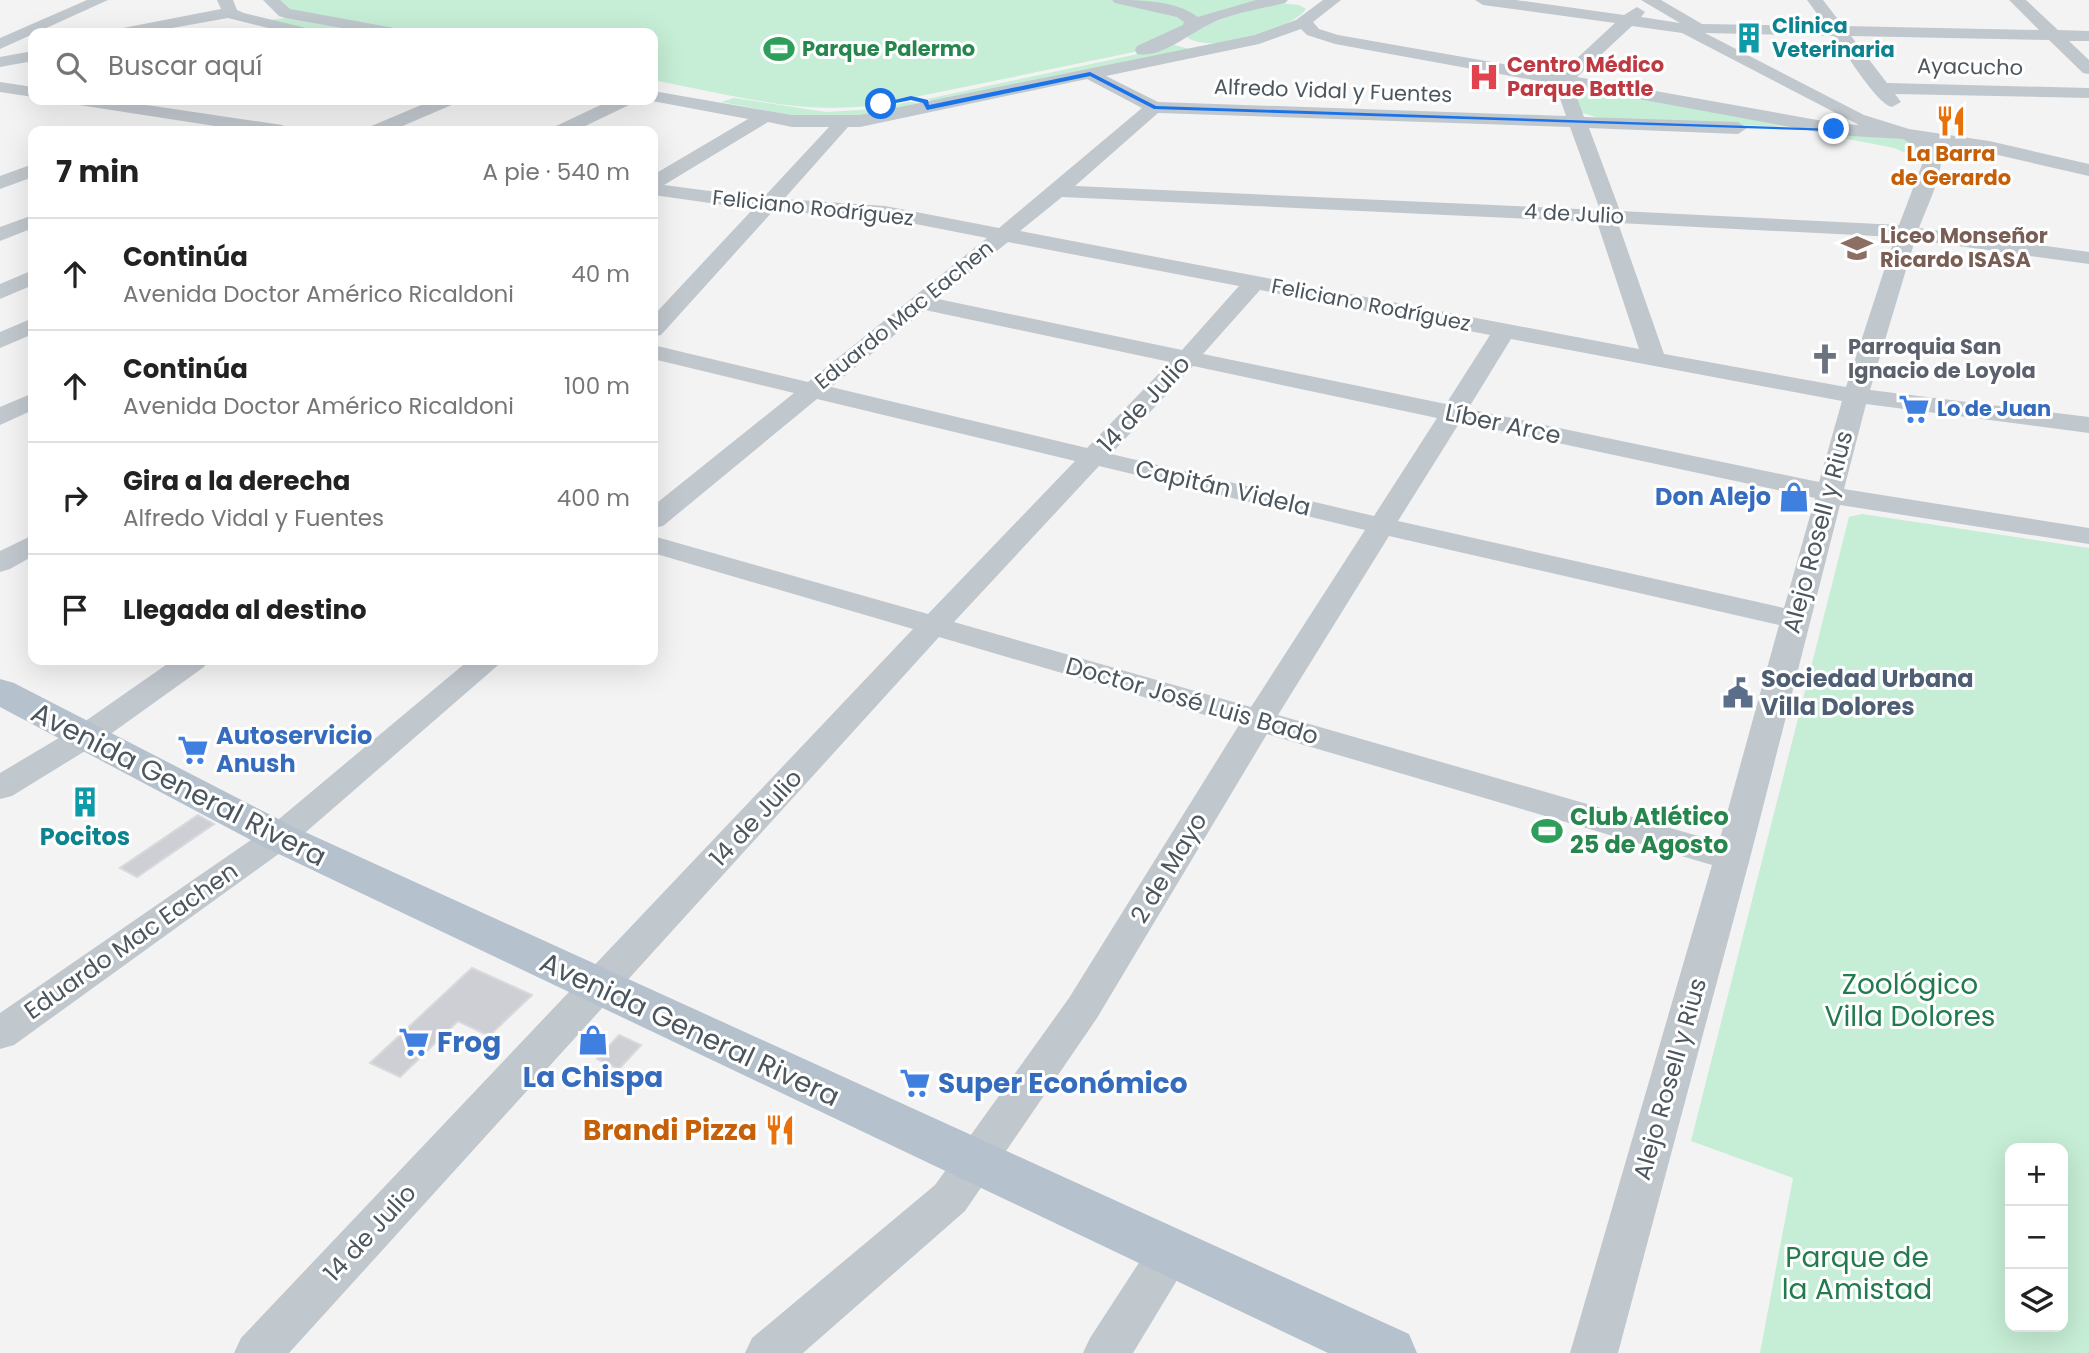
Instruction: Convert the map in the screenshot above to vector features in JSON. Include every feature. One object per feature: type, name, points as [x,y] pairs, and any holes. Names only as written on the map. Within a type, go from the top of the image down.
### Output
[{"type":"main road","name":"Avenida General Rivera","points":[[0,691],[279,837],[1388,1353]]},
{"type":"street","points":[[39,28],[100,0]]},
{"type":"street","points":[[271,0],[285,13]]},
{"type":"street","points":[[1120,0],[1163,8],[1190,17],[1178,39],[1185,43],[1214,48]]},
{"type":"street","points":[[1163,8],[1238,9],[1298,6],[1333,0]]},
{"type":"street","points":[[1483,0],[1683,28],[2089,36]]},
{"type":"street","points":[[1815,0],[1907,127],[1946,162],[2088,166]]},
{"type":"street","points":[[2017,0],[2089,69]]},
{"type":"street","points":[[1640,2],[1627,22],[1564,80],[1564,87],[1610,210],[1607,221],[1654,358]]},
{"type":"street","points":[[1640,2],[1683,28],[1846,105]]},
{"type":"street","points":[[1640,2],[1702,28],[1846,105],[1858,119],[2088,166]]},
{"type":"street","points":[[1298,6],[1313,32],[1335,39],[1834,129],[1907,127],[2061,164]]},
{"type":"street","points":[[1259,39],[1298,6]]},
{"type":"street","points":[[145,28],[228,7],[248,20],[287,28]]},
{"type":"street","points":[[658,97],[792,121],[840,123],[1136,52],[1159,45],[1184,31],[1238,9]]},
{"type":"street","points":[[248,20],[285,13],[367,28]]},
{"type":"street","points":[[0,46],[28,33]]},
{"type":"street","points":[[658,81],[802,106],[846,108],[919,103],[1090,74],[1259,39],[1335,39]]},
{"type":"street","points":[[0,46],[28,49]]},
{"type":"street","points":[[0,62],[28,56]]},
{"type":"street","name":"Alfredo Vidal y Fuentes","points":[[1090,74],[1154,107],[1834,129]]},
{"type":"street","points":[[0,87],[28,91]]},
{"type":"street","points":[[1741,112],[1782,114],[1846,105],[1870,98],[1880,88]]},
{"type":"street","name":"Ayacucho","points":[[1880,88],[2089,93]]},
{"type":"street","points":[[713,106],[715,100],[734,95]]},
{"type":"street","points":[[111,105],[248,126]]},
{"type":"street","points":[[388,126],[436,105]]},
{"type":"street","points":[[571,126],[615,105]]},
{"type":"street","name":"Eduardo Mac Eachen","points":[[658,516],[1057,191],[1154,107]]},
{"type":"street","points":[[145,126],[174,115]]},
{"type":"street","points":[[658,180],[765,116]]},
{"type":"street","points":[[658,325],[770,205],[837,130],[840,123]]},
{"type":"street","name":"Alejo Rosell y Rius","points":[[1594,1353],[1732,858],[1856,394],[1907,232],[1946,162]]},
{"type":"street","points":[[0,183],[28,172]]},
{"type":"street","name":"Feliciano Rodríguez","points":[[658,190],[770,205],[861,209],[1827,392],[2086,418]]},
{"type":"street","name":"4 de Julio","points":[[1057,191],[1609,215],[1907,232],[2089,257]]},
{"type":"street","points":[[0,234],[20,206]]},
{"type":"street","name":"14 de Julio","points":[[258,1353],[933,626],[1188,357],[1254,283]]},
{"type":"street","name":"Líber Arce","points":[[919,302],[1454,413],[1853,500],[2089,536]]},
{"type":"street","points":[[0,341],[28,327]]},
{"type":"street","name":"2 de Mayo","points":[[769,1353],[950,1198],[978,1161],[1083,1008],[1259,720],[1505,330]]},
{"type":"street","name":"Capitán Videla","points":[[658,353],[1381,526],[1794,619]]},
{"type":"street","points":[[0,417],[28,403]]},
{"type":"street","name":"Doctor José Luis Bado","points":[[658,545],[1732,858]]},
{"type":"street","points":[[0,563],[28,547]]},
{"type":"street","points":[[0,788],[86,736],[186,665]]},
{"type":"street","name":"Eduardo Mac Eachen","points":[[0,1034],[279,837],[482,665]]},
{"type":"street","points":[[1107,1353],[1171,1252]]},
{"type":"green space","points":[[271,0],[1280,0],[1258,4],[1149,49],[881,104],[824,108],[767,102],[658,81],[658,28],[364,28],[304,18]]},
{"type":"green space","points":[[1278,3],[1299,5],[1306,9],[1284,25],[1249,38],[1212,43],[1197,42],[1187,37],[1227,15]]},
{"type":"green space","points":[[286,18],[342,28],[300,28],[269,23],[269,20]]},
{"type":"green space","points":[[1171,44],[1189,49],[932,101],[927,99],[1152,51]]},
{"type":"green space","points":[[1590,90],[1795,127],[1605,120],[1580,112],[1574,96]]},
{"type":"green space","points":[[734,98],[826,112],[918,103],[863,116],[797,116],[721,102]]},
{"type":"green space","points":[[1832,133],[1906,139],[1924,150],[1923,160],[1894,148],[1833,136]]},
{"type":"green space","name":"Zoológico Villa Dolores","points":[[1862,514],[2089,548],[2089,1353],[1760,1353],[1793,1178],[1691,1141],[1849,517]]},
{"type":"building","points":[[198,815],[214,824],[137,877],[120,868]]},
{"type":"building","name":"Frog","points":[[472,968],[532,995],[489,1036],[458,1021],[400,1077],[370,1063]]},
{"type":"building","points":[[619,1035],[641,1045],[619,1069],[597,1059]]},
{"type":"place","name":"Clinica Veterinaria","points":[[1749,38]]},
{"type":"place","name":"Parque Palermo","points":[[779,49]]},
{"type":"place","name":"Centro Médico Parque Battle","points":[[1484,77]]},
{"type":"place","name":"La Barra de Gerardo","points":[[1951,121]]},
{"type":"place","name":"Liceo Monseñor Ricardo ISASA","points":[[1857,248]]},
{"type":"place","name":"Parroquia San Ignacio de Loyola","points":[[1825,359]]},
{"type":"place","name":"Lo de Juan","points":[[1914,409]]},
{"type":"place","name":"Don Alejo","points":[[1794,497]]},
{"type":"place","name":"Sociedad Urbana Villa Dolores","points":[[1738,693]]},
{"type":"place","name":"Autoservicio Anush","points":[[193,750]]},
{"type":"place","name":"Pocitos","points":[[85,802]]},
{"type":"place","name":"Club Atlético 25 de Agosto","points":[[1547,831]]},
{"type":"place","name":"La Chispa","points":[[593,1040]]},
{"type":"place","name":"Frog","points":[[414,1042]]},
{"type":"place","name":"Super Económico","points":[[915,1083]]},
{"type":"place","name":"Brandi Pizza","points":[[780,1130]]},
{"type":"route","points":[[881,104],[911,98],[926,102],[927,108],[1090,74],[1154,107],[1834,129]]},
{"type":"park label","name":"Parque de la Amistad","points":[[1857,1273]]}]
